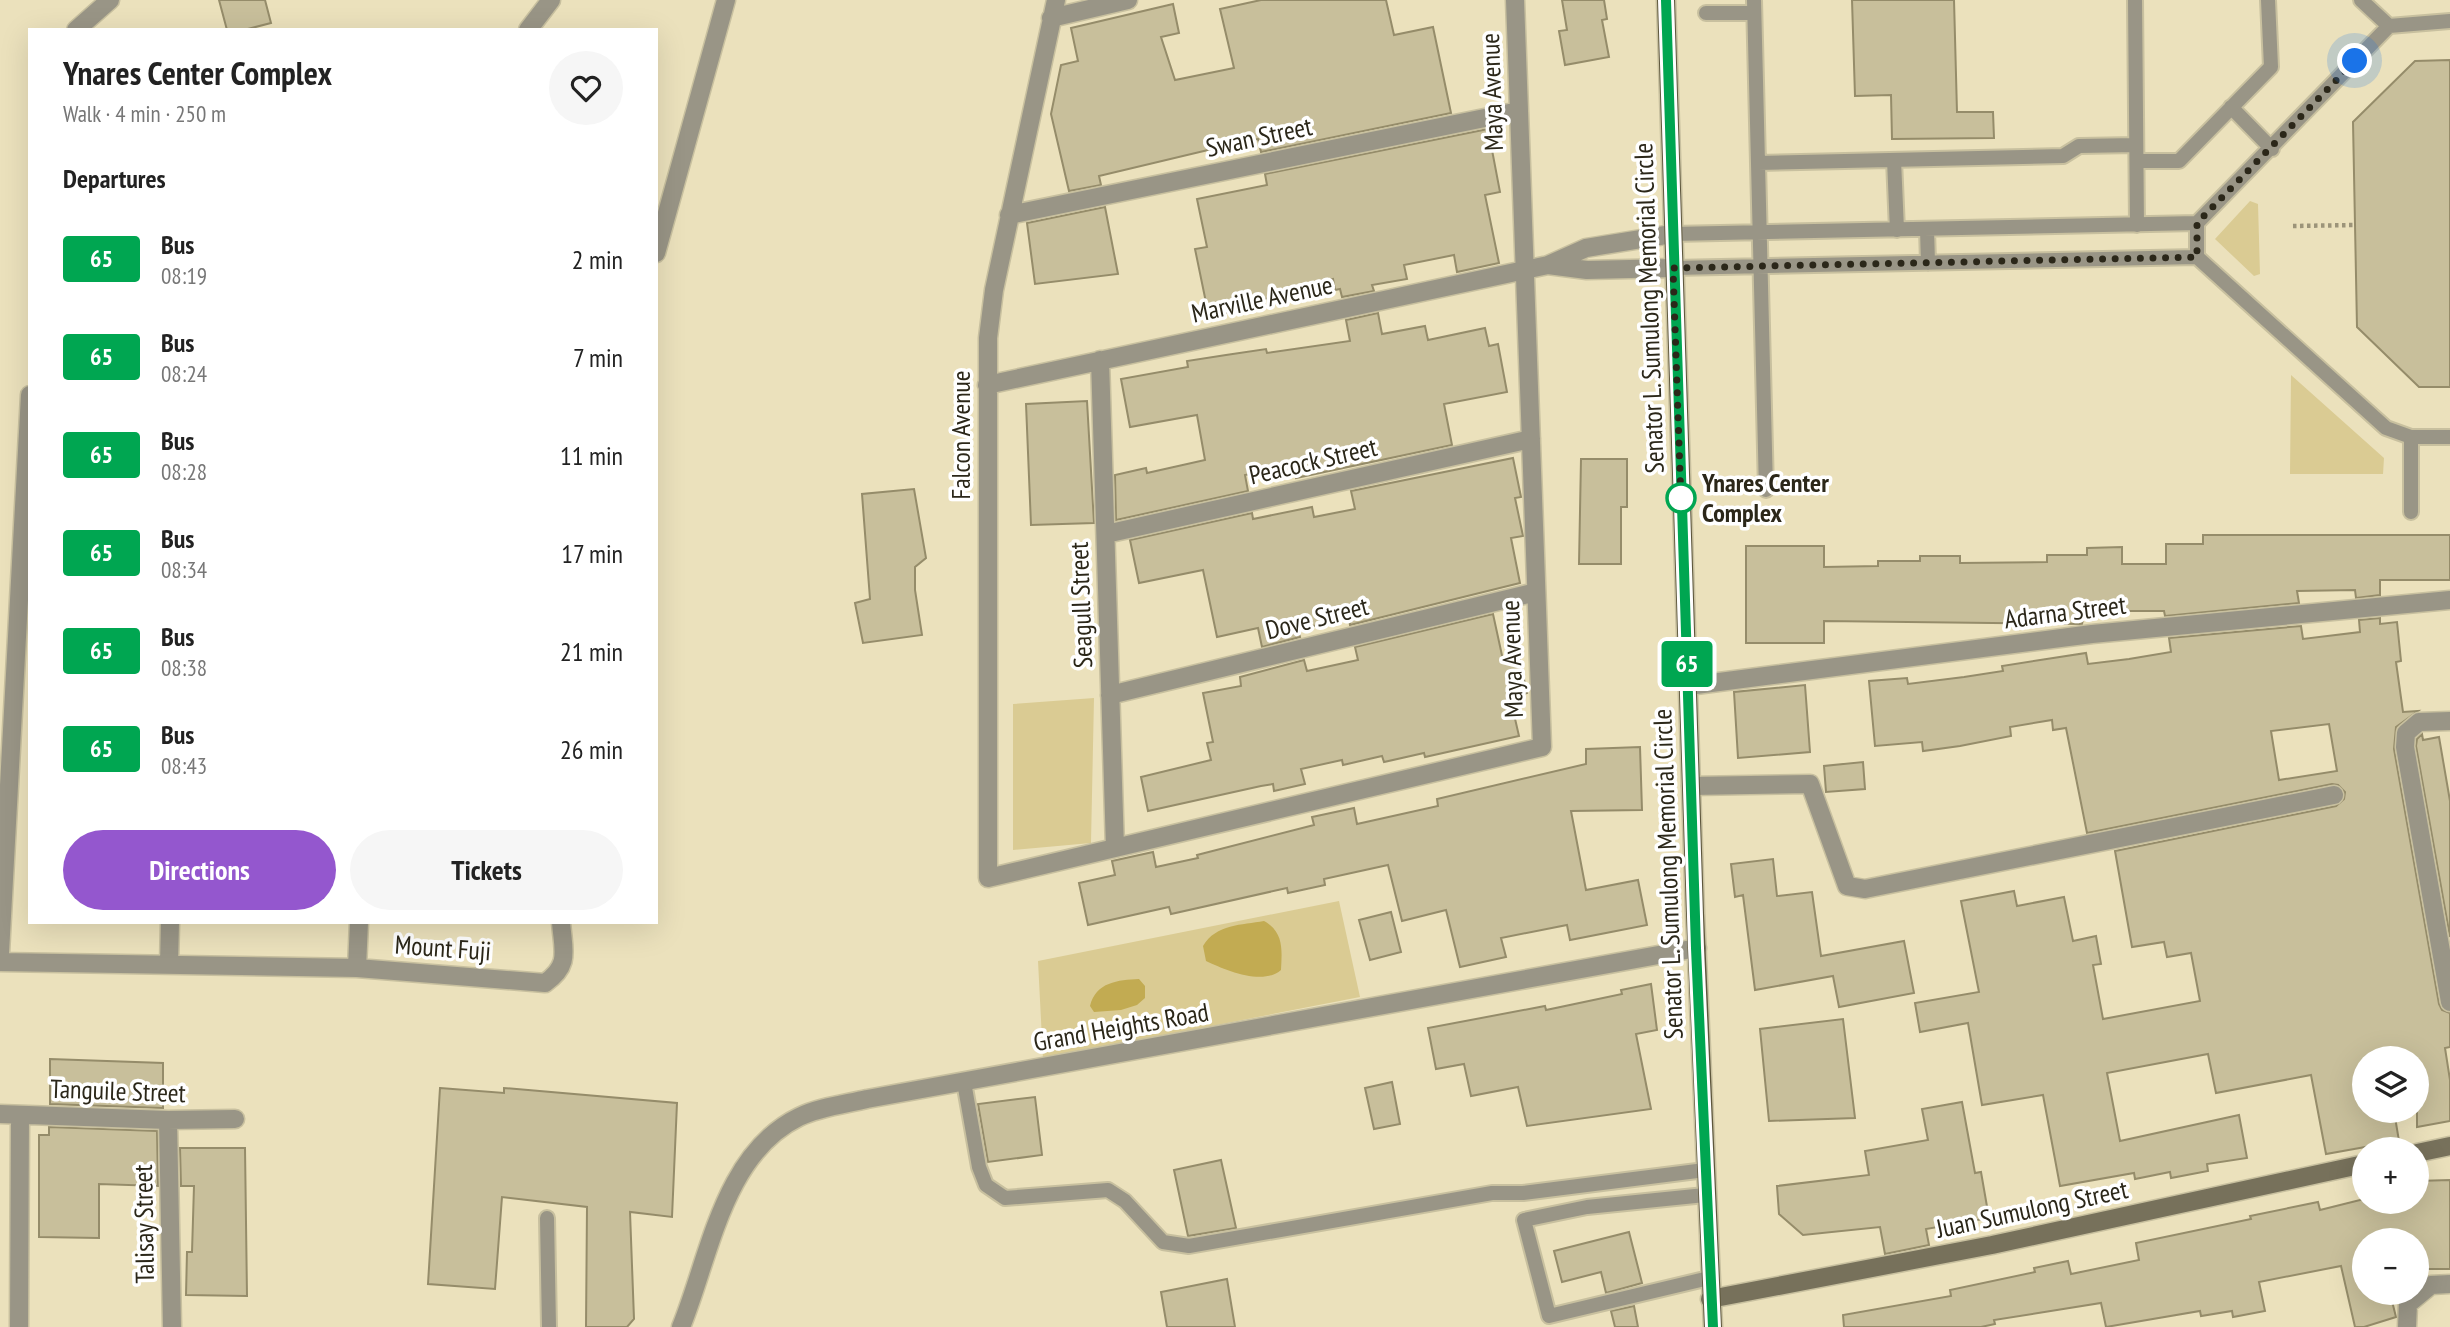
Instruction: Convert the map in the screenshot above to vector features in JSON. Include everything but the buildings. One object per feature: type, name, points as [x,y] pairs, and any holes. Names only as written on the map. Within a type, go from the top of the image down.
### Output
[{"type":"main road","name":"Senator L. Sumulong Memorial Circle","points":[[1666,0],[1696,948],[1713,1327]]},
{"type":"street","points":[[78,28],[110,0]]},
{"type":"street","points":[[530,28],[551,0]]},
{"type":"street","points":[[658,246],[726,0]]},
{"type":"street","name":"Falcon Avenue","points":[[988,878],[987,385],[994,290],[1056,0]]},
{"type":"street","points":[[1051,19],[1129,0]]},
{"type":"street","name":"Maya Avenue","points":[[988,878],[1542,747],[1515,0]]},
{"type":"street","name":"Swan Street","points":[[1009,215],[1519,110]]},
{"type":"street","name":"Marville Avenue","points":[[987,385],[1548,265],[1586,248],[1672,234]]},
{"type":"street","name":"Marville Avenue","points":[[1548,265],[1587,270],[1673,268]]},
{"type":"street","name":"Seagull Street","points":[[1100,360],[1115,848]]},
{"type":"street","points":[[0,953],[28,433]]},
{"type":"street","name":"Peacock Street","points":[[1106,534],[1531,439]]},
{"type":"street","name":"Dove Street","points":[[1110,695],[1536,592]]},
{"type":"street","name":"Adarna Street","points":[[1688,686],[2092,634],[2450,600]]},
{"type":"street","points":[[2450,721],[2419,722],[2406,733],[2404,747],[2450,1002]]},
{"type":"street","points":[[1691,786],[1810,783],[1847,886],[1865,889],[2334,795]]},
{"type":"street","points":[[169,965],[170,924]]},
{"type":"street","points":[[357,968],[359,924]]},
{"type":"street","name":"Mount Fuji","points":[[0,962],[357,968],[545,983],[558,974],[564,962],[561,924]]},
{"type":"street","name":"Grand Heights Road","points":[[681,1327],[733,1185],[762,1144],[799,1116],[867,1098],[964,1083],[1696,948]]},
{"type":"street","name":"Tanguile Street","points":[[0,1114],[168,1121],[235,1119]]},
{"type":"street","points":[[19,1327],[20,1115]]},
{"type":"street","name":"Talisay Street","points":[[168,1121],[172,1327]]},
{"type":"street","points":[[2429,1150],[2450,1146]]},
{"type":"street","name":"Juan Sumulong Street","points":[[1710,1300],[1992,1245],[2352,1167]]},
{"type":"street","points":[[2407,1327],[2408,1304],[2431,1285],[2450,1284]]},
{"type":"lane","points":[[2135,0],[2137,225]]},
{"type":"lane","points":[[2137,161],[2179,161],[2271,66],[2268,0]]},
{"type":"lane","points":[[2361,0],[2389,26]]},
{"type":"lane","points":[[1706,13],[1754,6],[1766,490]]},
{"type":"lane","points":[[1672,234],[2197,223],[2389,26],[2450,22]]},
{"type":"lane","points":[[2231,107],[2272,149]]},
{"type":"lane","points":[[1758,163],[2063,156],[2079,146],[2136,145]]},
{"type":"lane","points":[[1894,160],[1897,230]]},
{"type":"lane","points":[[2197,223],[2197,257]]},
{"type":"lane","points":[[1927,229],[1928,262]]},
{"type":"lane","points":[[1673,268],[2197,257],[2386,428],[2411,437],[2450,437]]},
{"type":"lane","points":[[2411,437],[2411,512]]},
{"type":"lane","points":[[964,1083],[979,1167],[986,1185],[1005,1198],[1108,1190],[1125,1201],[1163,1242],[1189,1246],[1492,1193],[1523,1193],[1704,1170]]},
{"type":"lane","points":[[1705,1195],[1587,1207],[1524,1220],[1549,1315],[1709,1278]]},
{"type":"lane","points":[[547,1217],[549,1327]]},
{"type":"path","points":[[2293,226],[2356,225]]},
{"type":"shaded area","points":[[2250,201],[2258,204],[2260,274],[2254,276],[2215,239]]},
{"type":"shaded area","points":[[2291,375],[2384,458],[2383,474],[2290,474]]},
{"type":"shaded area","points":[[1094,698],[1091,843],[1013,850],[1013,704]]},
{"type":"shaded area","points":[[1339,901],[1360,997],[1043,1059],[1038,961]]},
{"type":"shaded area","points":[[1264,921],[1271,925],[1278,936],[1281,970],[1273,975],[1254,977],[1206,961],[1203,946],[1215,933],[1230,927]]},
{"type":"shaded area","points":[[1139,979],[1145,986],[1145,998],[1137,1005],[1121,1010],[1094,1012],[1090,1006],[1097,992],[1103,987],[1123,980]]},
{"type":"bus line","name":"65","points":[[1666,0],[1696,948],[1713,1327]]},
{"type":"place","name":"Ynares Center Complex","points":[[1681,498]]},
{"type":"route","points":[[1681,498],[1681,502],[1673,268],[2197,257],[2197,223],[2355,61]]}]
